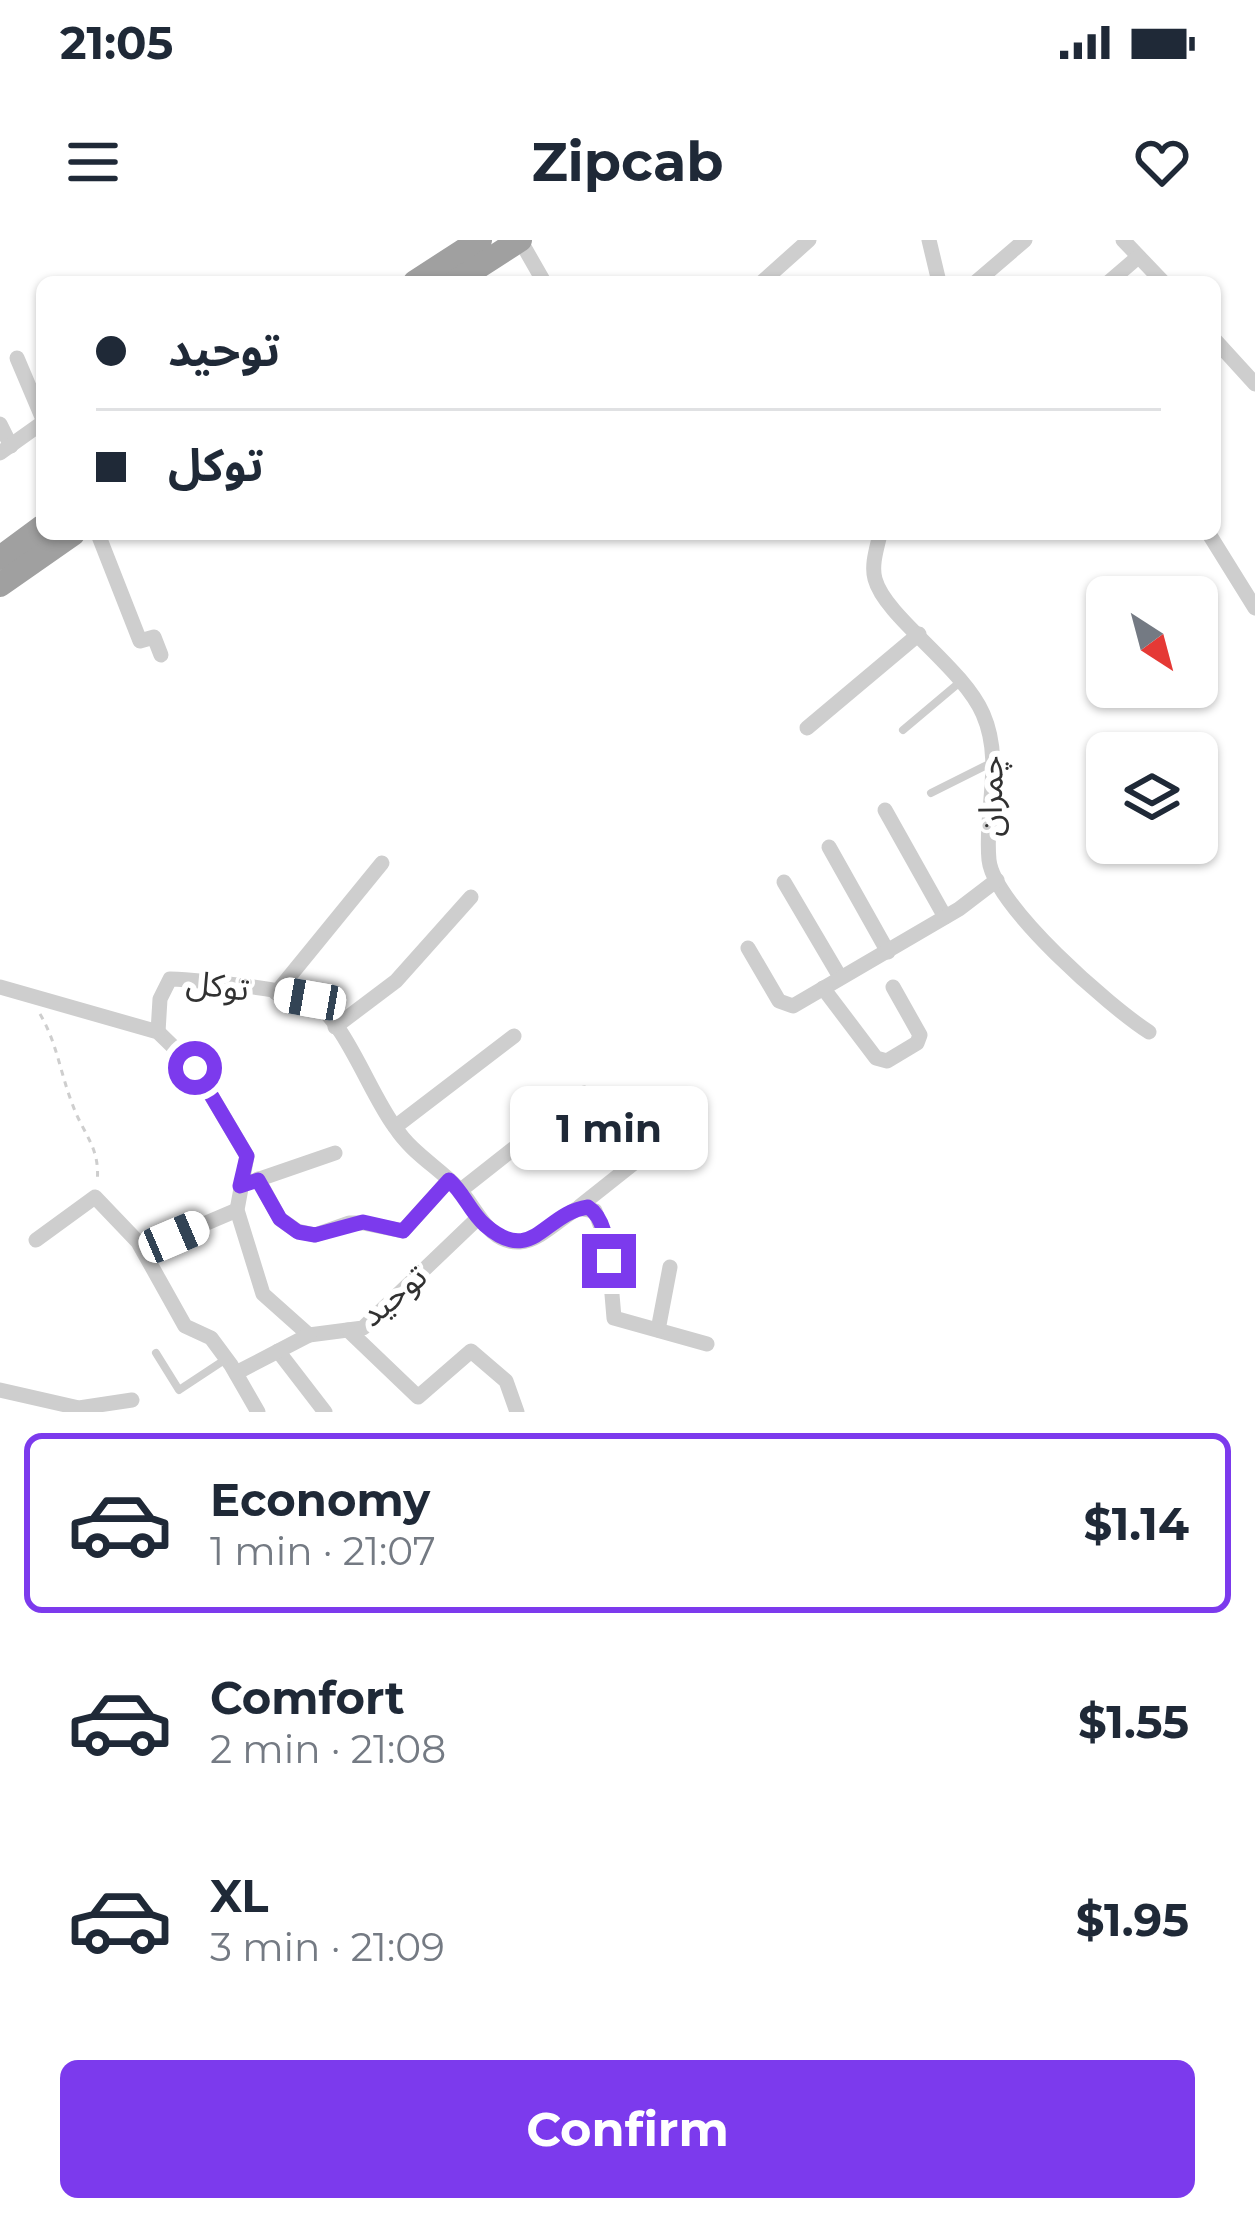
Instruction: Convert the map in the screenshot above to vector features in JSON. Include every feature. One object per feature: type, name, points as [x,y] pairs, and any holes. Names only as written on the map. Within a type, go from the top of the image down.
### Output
[{"type":"highway","points":[[425,276],[480,240]]},
{"type":"highway","points":[[463,276],[520,240]]},
{"type":"highway","points":[[0,558],[36,531]]},
{"type":"highway","points":[[0,585],[64,540]]},
{"type":"street","points":[[520,240],[541,276]]},
{"type":"street","points":[[769,276],[809,240]]},
{"type":"street","points":[[929,240],[938,276]]},
{"type":"street","points":[[983,276],[1025,240]]},
{"type":"street","points":[[1123,240],[1157,276]]},
{"type":"street","points":[[1115,276],[1138,256]]},
{"type":"street","points":[[1221,347],[1255,384]]},
{"type":"street","points":[[16,358],[36,406]]},
{"type":"street","points":[[0,424],[5,450],[36,425]]},
{"type":"street","points":[[100,540],[140,641],[154,637],[161,655]]},
{"type":"street","name":"چمران","points":[[879,540],[876,584],[962,681],[982,712],[993,747],[988,855],[997,880],[1074,972],[1149,1032]]},
{"type":"street","points":[[1213,540],[1255,608]]},
{"type":"street","points":[[806,728],[919,634]]},
{"type":"street","points":[[885,810],[945,917]]},
{"type":"street","points":[[829,847],[888,952]]},
{"type":"street","points":[[276,993],[382,863]]},
{"type":"street","points":[[748,948],[785,1006],[805,1001],[997,880]]},
{"type":"street","points":[[784,882],[840,977]]},
{"type":"street","points":[[335,1027],[396,980],[471,897]]},
{"type":"street","name":"توکل","points":[[158,1032],[160,999],[170,979],[212,981],[310,999],[335,1027],[368,1078],[374,1099],[406,1143],[455,1185],[478,1218]]},
{"type":"street","points":[[0,987],[158,1032],[195,1068],[247,1156],[237,1210],[263,1294],[308,1335],[232,1366]]},
{"type":"street","points":[[824,988],[876,1058],[887,1061],[917,1043],[920,1036],[892,987]]},
{"type":"street","points":[[395,1126],[514,1036]]},
{"type":"street","points":[[258,1180],[280,1219],[298,1232],[315,1235],[349,1223],[403,1231],[455,1185],[584,1093]]},
{"type":"street","points":[[240,1186],[334,1153]]},
{"type":"street","points":[[478,1218],[516,1243],[529,1240],[643,1156]]},
{"type":"street","points":[[36,1240],[95,1197],[143,1250],[185,1326],[211,1338],[258,1412]]},
{"type":"street","points":[[578,1208],[595,1211],[602,1224],[614,1318],[707,1344]]},
{"type":"street","points":[[143,1250],[237,1210]]},
{"type":"street","name":"توحید","points":[[308,1335],[363,1328],[478,1218]]},
{"type":"street","points":[[658,1330],[670,1267]]},
{"type":"street","points":[[347,1330],[418,1397],[471,1351],[506,1381],[518,1412]]},
{"type":"street","points":[[278,1351],[325,1412]]},
{"type":"street","points":[[0,1390],[79,1408],[131,1400]]},
{"type":"lane","points":[[903,730],[962,681]]},
{"type":"lane","points":[[931,793],[993,762]]},
{"type":"lane","points":[[156,1353],[179,1390],[232,1366]]},
{"type":"path","points":[[29,995],[56,1042],[72,1104],[99,1159],[95,1197]]},
{"type":"route","points":[[195,1068],[247,1156],[240,1186],[258,1180],[280,1219],[298,1232],[315,1235],[363,1222],[403,1231],[449,1180],[488,1228],[516,1243],[588,1207],[602,1224],[609,1261]]}]
